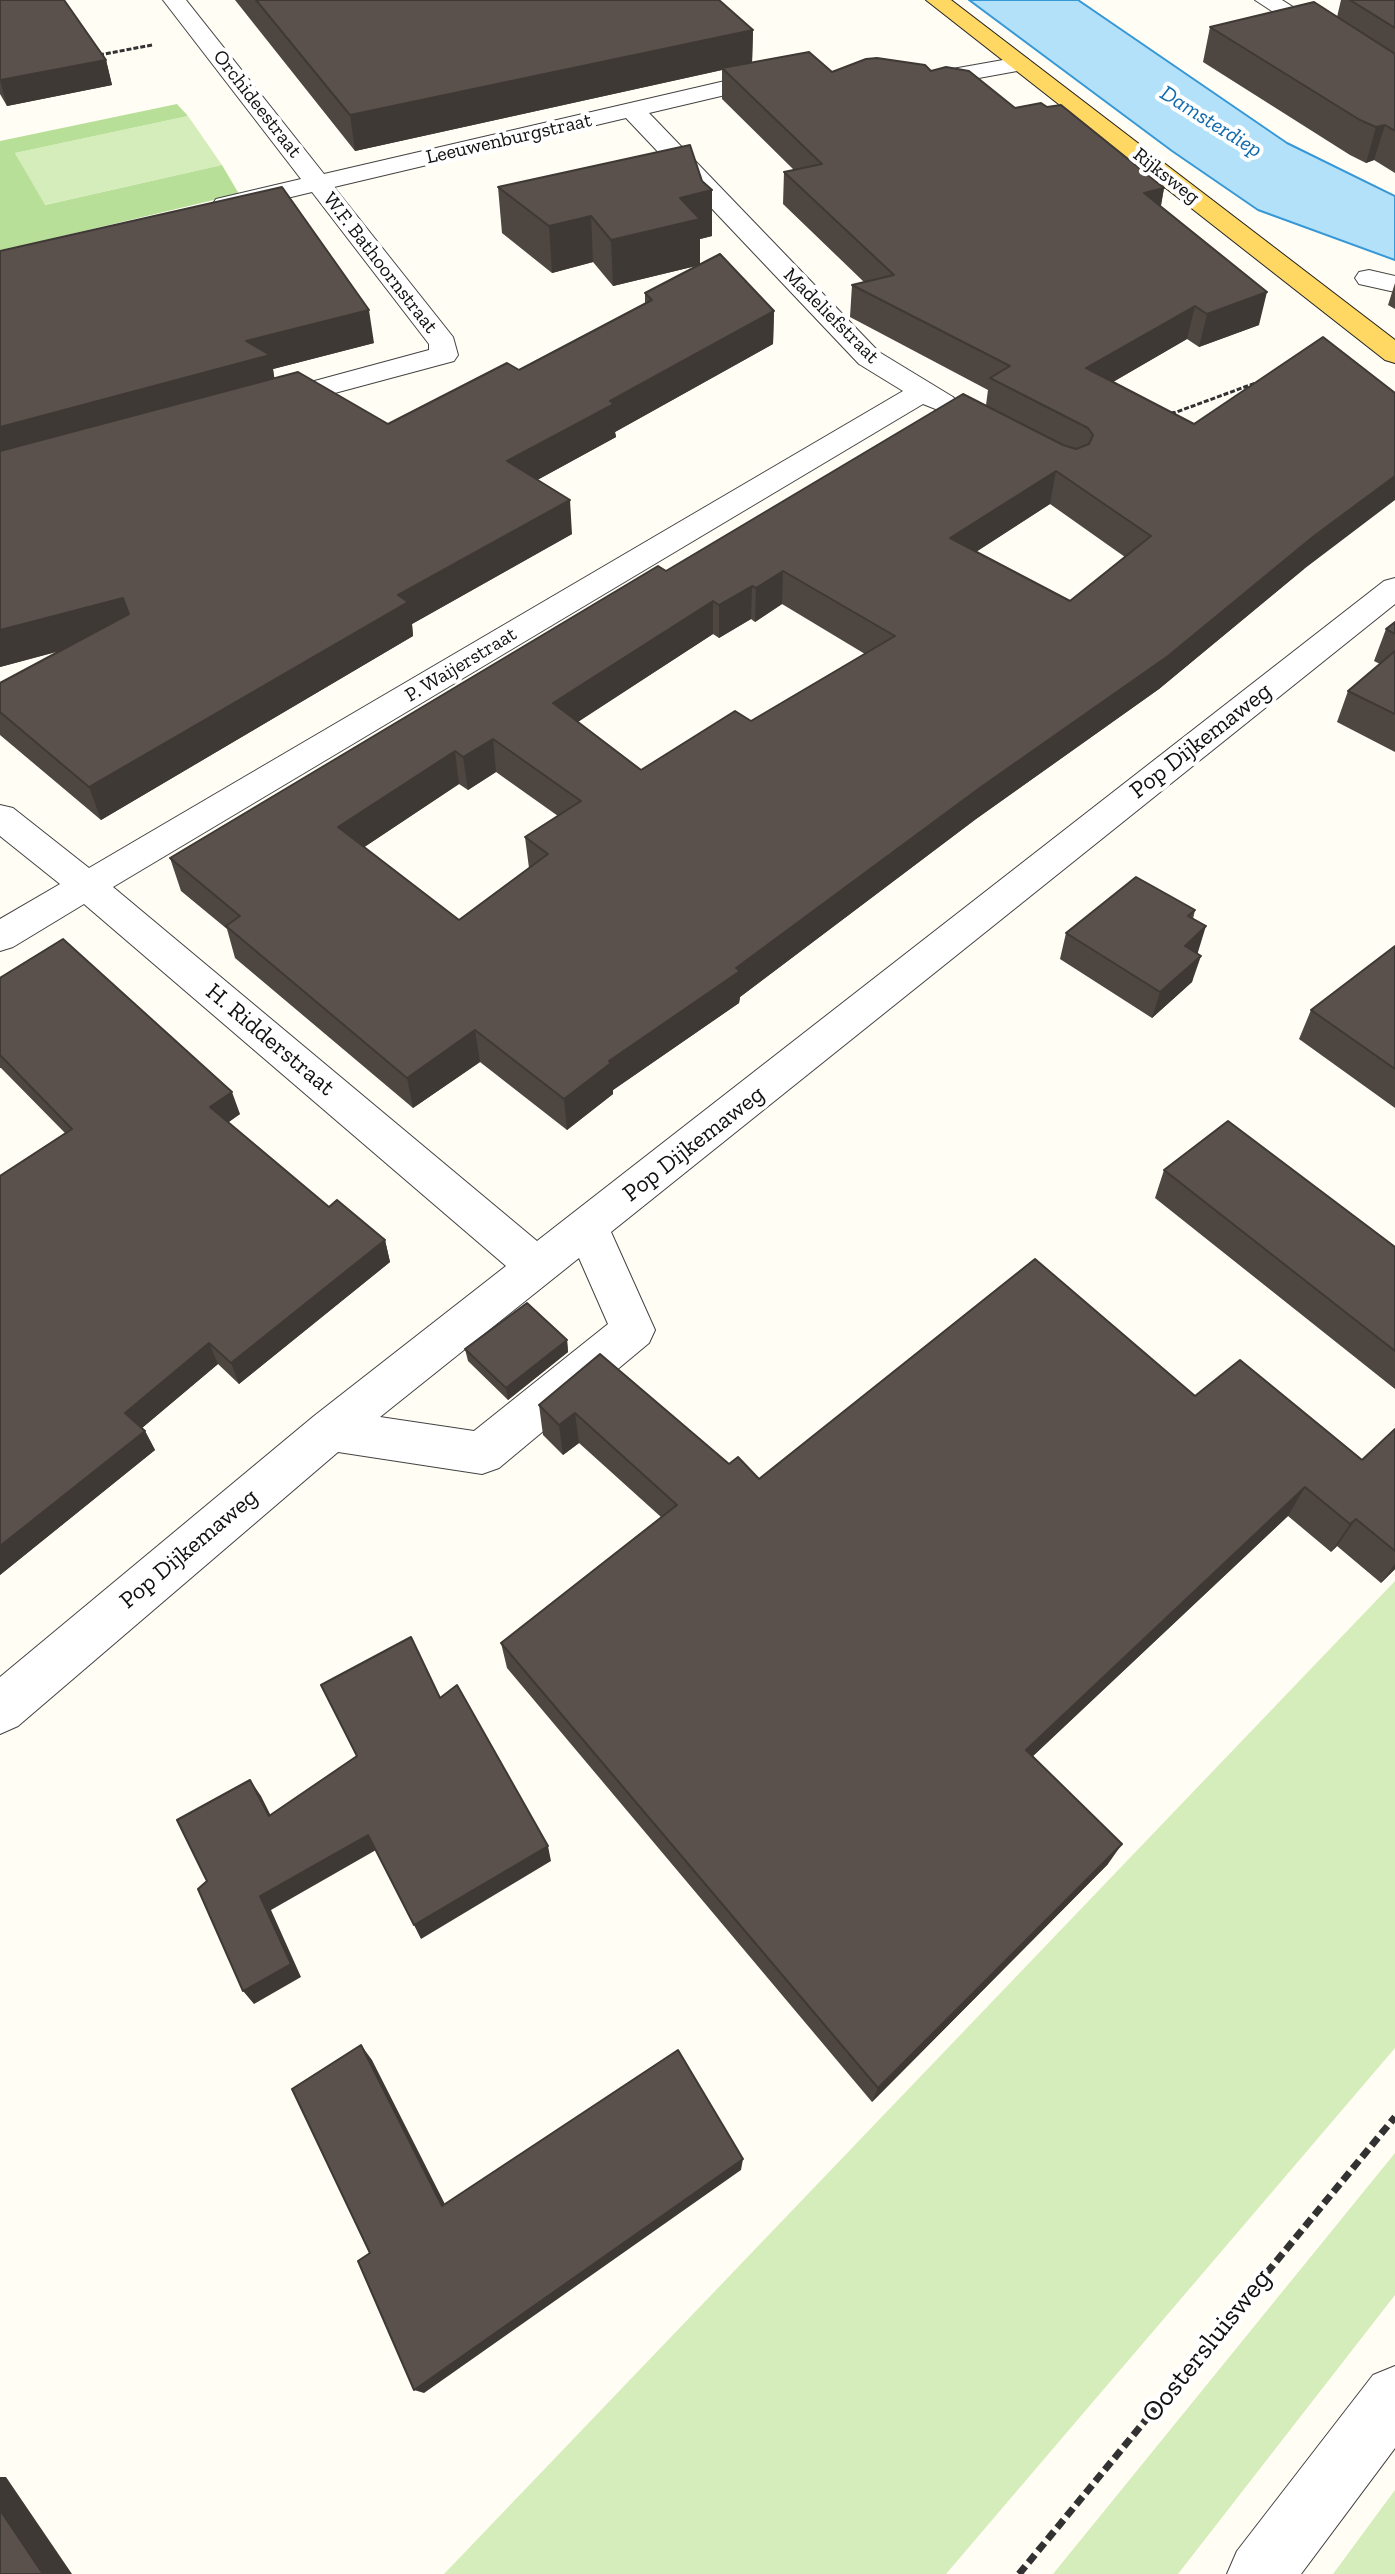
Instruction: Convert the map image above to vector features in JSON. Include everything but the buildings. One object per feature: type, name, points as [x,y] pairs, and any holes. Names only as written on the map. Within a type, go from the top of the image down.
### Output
[{"type":"main road","name":"Rijksweg","points":[[937,0],[1395,354]]},
{"type":"street","name":"Orchideestraat","points":[[174,0],[318,183]]},
{"type":"street","points":[[1266,0],[1395,82]]},
{"type":"street","points":[[893,83],[936,81],[1020,64]]},
{"type":"street","name":"Leeuwenburgstraat","points":[[200,211],[780,75],[810,72]]},
{"type":"street","name":"Madeliefstraat","points":[[632,110],[869,358],[962,414]]},
{"type":"street","name":"W.F. Bathoornstraat","points":[[245,409],[444,355],[443,343],[318,183]]},
{"type":"street","name":"P. Waijerstraat","points":[[0,937],[922,392]]},
{"type":"street","name":"Pop Dijkemaweg","points":[[0,1709],[330,1430],[1395,588]]},
{"type":"street","name":"H. Ridderstraat","points":[[0,817],[87,886],[537,1267]]},
{"type":"street","points":[[330,1430],[482,1453],[633,1330],[588,1228]]},
{"type":"street","points":[[1260,2574],[1395,2397]]},
{"type":"path","name":"Orchideestraat","points":[[86,58],[158,44],[151,33],[196,25]]},
{"type":"path","points":[[1160,419],[1269,378]]},
{"type":"path","name":"Oostersluisweg","points":[[1019,2574],[1395,2117]]},
{"type":"green space","points":[[177,104],[188,116],[15,153],[45,205],[222,165],[239,194],[0,251],[0,141]]},
{"type":"green space","points":[[188,116],[222,165],[44,205],[15,153]]},
{"type":"green space","points":[[1395,1581],[1395,2048],[946,2574],[444,2574]]},
{"type":"green space","points":[[1395,2153],[1395,2295],[1178,2574],[1053,2574]]},
{"type":"green space","points":[[1395,2490],[1395,2574],[1333,2574]]},
{"type":"water","name":"Damsterdiep","points":[[969,0],[1078,0],[1287,143],[1395,196],[1395,260],[1258,210],[1172,151]]}]
